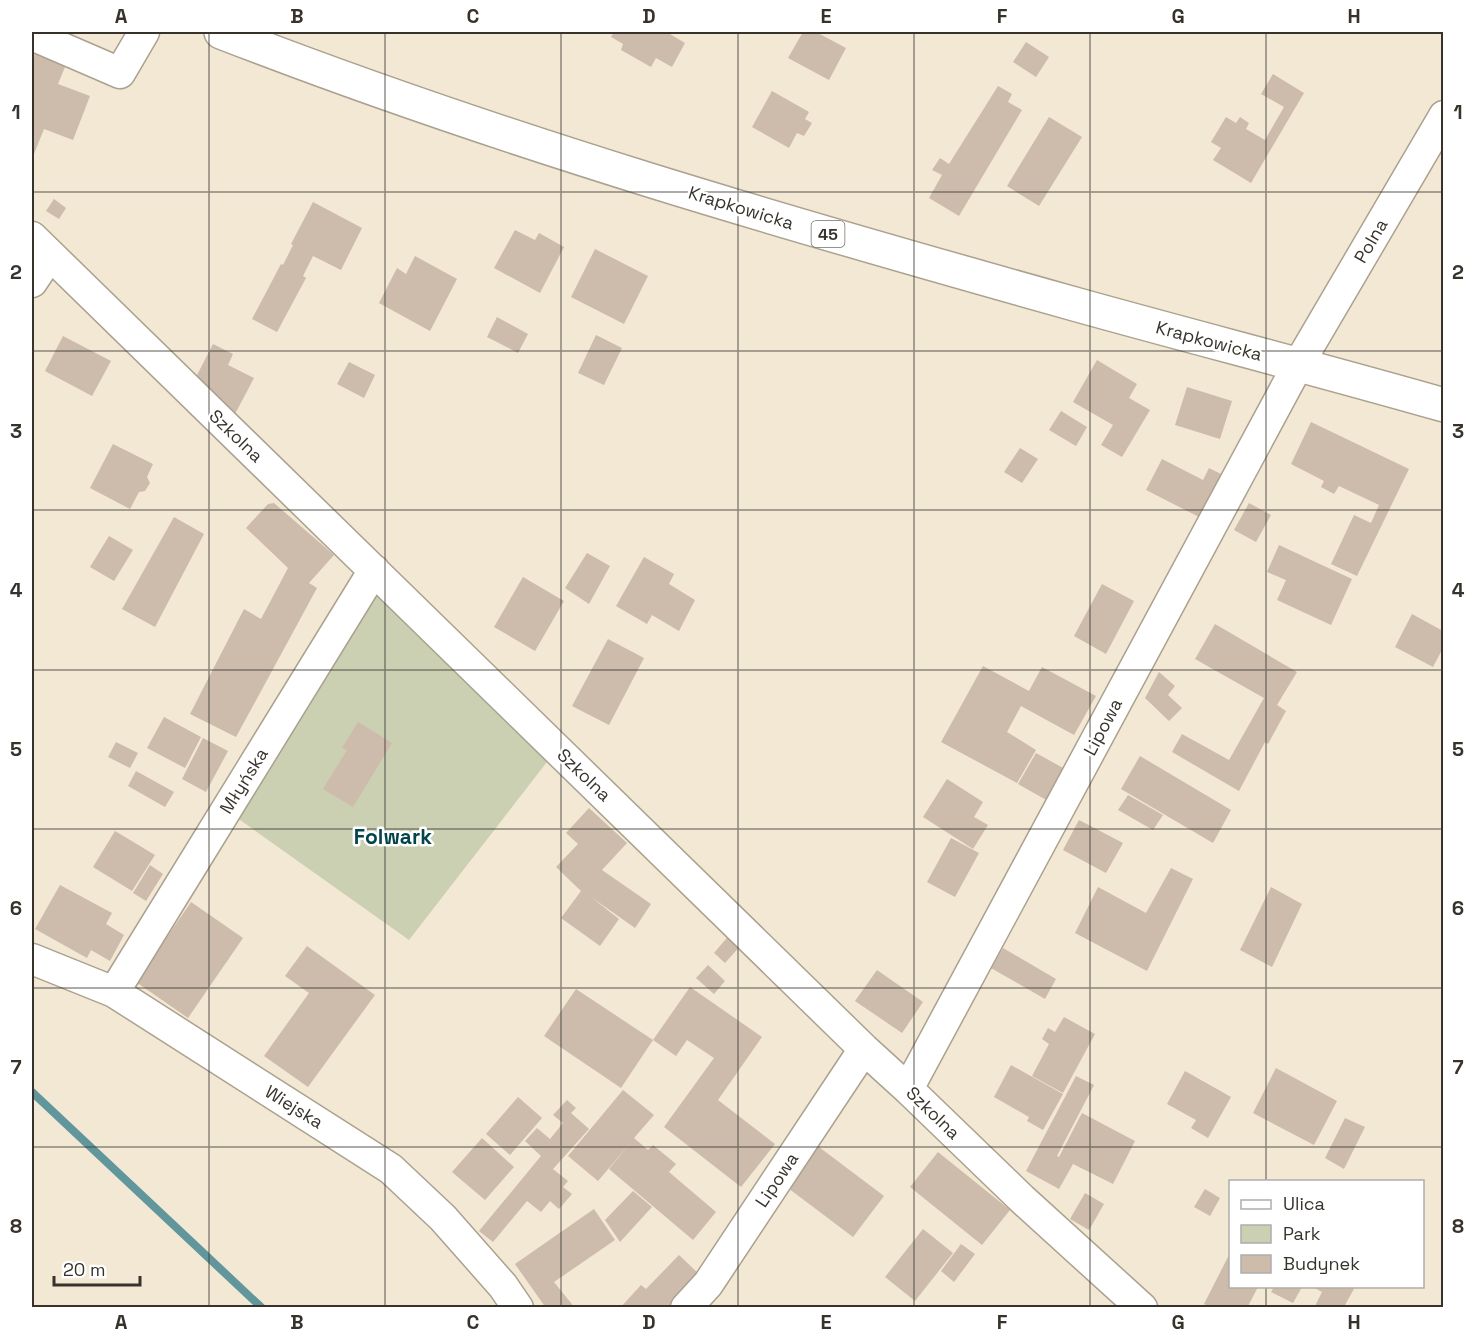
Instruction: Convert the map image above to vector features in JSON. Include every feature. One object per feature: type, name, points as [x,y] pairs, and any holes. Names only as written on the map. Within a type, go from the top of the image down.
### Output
[{"type":"main road","name":"Krapkowicka","points":[[221,32],[453,117],[634,176],[1014,287],[1443,405]]},
{"type":"street","points":[[32,35],[120,73],[144,32]]},
{"type":"street","name":"Polna","points":[[1298,365],[1443,116]]},
{"type":"street","points":[[32,282],[40,246]]},
{"type":"street","name":"Szkolna","points":[[40,246],[864,1049],[1022,1199],[1142,1308]]},
{"type":"street","name":"Lipowa","points":[[908,1089],[1298,365]]},
{"type":"street","name":"Młyńska","points":[[114,992],[374,570]]},
{"type":"street","name":"Wiejska","points":[[32,959],[114,992],[391,1169],[443,1218],[503,1286],[518,1308]]},
{"type":"street","name":"Lipowa","points":[[686,1308],[708,1284],[864,1049]]},
{"type":"green space","points":[[374,570],[557,749],[409,940],[226,810]]},
{"type":"building","points":[[614,32],[671,32],[670,34],[685,43],[672,67],[656,58],[651,67],[621,50],[623,44],[611,37]]},
{"type":"building","points":[[803,32],[816,32],[846,48],[829,80],[788,58]]},
{"type":"building","points":[[1026,42],[1049,57],[1036,77],[1013,62]]},
{"type":"building","points":[[36,50],[67,62],[58,84],[90,96],[73,140],[44,129],[34,154],[32,154],[32,62]]},
{"type":"building","points":[[1273,74],[1304,93],[1251,183],[1213,160],[1221,148],[1211,142],[1226,117],[1236,123],[1240,117],[1249,123],[1246,129],[1265,140],[1284,107],[1261,94]]},
{"type":"building","points":[[998,86],[1012,94],[1008,102],[1022,110],[959,216],[929,198],[942,175],[932,170],[940,158],[949,164]]},
{"type":"building","points":[[772,91],[809,112],[805,119],[812,123],[804,136],[797,133],[789,148],[752,127]]},
{"type":"building","points":[[1049,117],[1082,137],[1039,206],[1007,186]]},
{"type":"building","points":[[54,199],[66,208],[59,219],[46,211]]},
{"type":"building","points":[[313,202],[362,228],[341,270],[313,256],[303,276],[306,278],[277,332],[252,319],[281,264],[283,265],[293,245],[291,244]]},
{"type":"building","points":[[515,230],[535,240],[539,233],[564,247],[540,293],[494,268]]},
{"type":"building","points":[[595,249],[648,276],[624,324],[571,297]]},
{"type":"building","points":[[415,256],[457,279],[430,331],[379,303],[397,268],[406,274]]},
{"type":"building","points":[[497,317],[528,334],[518,353],[487,337]]},
{"type":"building","points":[[596,335],[622,348],[604,385],[578,373]]},
{"type":"building","points":[[63,336],[111,361],[92,396],[45,371]]},
{"type":"building","points":[[213,344],[233,354],[228,365],[254,378],[235,414],[196,377]]},
{"type":"building","points":[[1097,360],[1137,384],[1129,398],[1150,410],[1122,457],[1101,445],[1113,425],[1073,402]]},
{"type":"building","points":[[349,362],[375,375],[364,398],[337,384]]},
{"type":"building","points":[[1187,387],[1232,401],[1220,439],[1175,425]]},
{"type":"building","points":[[1061,411],[1087,427],[1076,446],[1049,430]]},
{"type":"building","points":[[1311,422],[1409,469],[1357,576],[1331,564],[1354,515],[1371,523],[1379,505],[1339,486],[1334,494],[1321,487],[1324,481],[1291,464]]},
{"type":"building","points":[[113,444],[153,464],[147,477],[150,483],[145,491],[139,492],[130,509],[90,488]]},
{"type":"building","points":[[1020,448],[1038,459],[1022,483],[1004,472]]},
{"type":"building","points":[[1162,459],[1203,480],[1209,468],[1225,476],[1203,519],[1146,490]]},
{"type":"building","points":[[274,503],[334,555],[309,583],[317,588],[236,737],[190,714],[244,609],[261,619],[288,568],[246,528],[268,504]]},
{"type":"building","points":[[1249,503],[1271,515],[1256,542],[1234,530]]},
{"type":"building","points":[[174,517],[204,534],[155,627],[122,609]]},
{"type":"building","points":[[109,536],[133,550],[114,581],[90,567]]},
{"type":"building","points":[[1279,545],[1352,579],[1331,625],[1277,600],[1286,580],[1267,572]]},
{"type":"building","points":[[587,553],[610,566],[589,604],[565,588]]},
{"type":"building","points":[[644,557],[674,574],[669,584],[695,600],[679,631],[652,615],[647,624],[616,606]]},
{"type":"building","points":[[523,577],[564,601],[535,651],[494,627]]},
{"type":"building","points":[[1102,584],[1134,601],[1106,654],[1074,636]]},
{"type":"building","points":[[1412,614],[1443,631],[1443,648],[1433,667],[1395,647]]},
{"type":"building","points":[[1215,624],[1297,672],[1277,705],[1286,711],[1268,744],[1265,742],[1239,791],[1172,752],[1182,734],[1229,760],[1264,698],[1195,659]]},
{"type":"building","points":[[608,639],[644,658],[609,725],[572,706]]},
{"type":"building","points":[[983,666],[1029,691],[1042,667],[1096,696],[1074,735],[1021,706],[1007,732],[1036,750],[1017,783],[941,742]]},
{"type":"building","points":[[1159,672],[1175,686],[1168,695],[1182,708],[1169,721],[1145,698]]},
{"type":"building","points":[[164,717],[201,737],[185,768],[147,748]]},
{"type":"building","points":[[358,722],[392,743],[353,807],[323,789],[347,750],[342,748]]},
{"type":"building","points":[[203,738],[228,751],[206,792],[182,779]]},
{"type":"building","points":[[116,742],[138,753],[130,768],[108,757]]},
{"type":"building","points":[[1036,753],[1065,769],[1048,801],[1018,784]]},
{"type":"building","points":[[1140,756],[1231,810],[1213,843],[1121,789]]},
{"type":"building","points":[[136,771],[174,792],[165,807],[128,786]]},
{"type":"building","points":[[947,779],[983,802],[974,817],[988,825],[973,849],[923,817]]},
{"type":"building","points":[[1128,795],[1163,815],[1153,830],[1118,810]]},
{"type":"building","points":[[589,808],[627,843],[602,870],[651,904],[635,928],[591,897],[619,919],[600,946],[561,918],[581,891],[556,867],[578,844],[566,833]]},
{"type":"building","points":[[1079,820],[1123,843],[1106,873],[1063,850]]},
{"type":"building","points":[[115,831],[155,855],[132,891],[93,867]]},
{"type":"building","points":[[951,838],[979,853],[955,897],[927,882]]},
{"type":"building","points":[[150,865],[163,874],[146,901],[133,893]]},
{"type":"building","points":[[1171,868],[1193,879],[1147,971],[1075,933],[1098,887],[1146,913]]},
{"type":"building","points":[[60,885],[112,913],[106,924],[124,935],[110,961],[91,950],[87,958],[35,929]]},
{"type":"building","points":[[1271,887],[1302,904],[1272,967],[1240,950]]},
{"type":"building","points":[[191,902],[243,938],[188,1018],[136,982]]},
{"type":"building","points":[[731,933],[743,943],[725,963],[714,953]]},
{"type":"building","points":[[307,946],[375,995],[308,1087],[264,1056],[309,993],[285,976]]},
{"type":"building","points":[[1003,948],[1056,979],[1045,999],[991,968]]},
{"type":"building","points":[[708,965],[725,981],[714,994],[696,978]]},
{"type":"building","points":[[877,970],[923,1002],[902,1033],[855,1001]]},
{"type":"building","points":[[690,987],[762,1037],[718,1100],[775,1144],[741,1187],[664,1127],[714,1058],[687,1040],[676,1056],[653,1040]]},
{"type":"building","points":[[576,989],[653,1040],[621,1088],[544,1036]]},
{"type":"building","points":[[1064,1017],[1095,1034],[1063,1093],[1032,1076],[1049,1044],[1042,1039],[1048,1028],[1055,1032]]},
{"type":"building","points":[[1011,1065],[1063,1094],[1043,1130],[1027,1121],[1029,1117],[994,1097]]},
{"type":"building","points":[[1276,1068],[1337,1101],[1314,1145],[1253,1113]]},
{"type":"building","points":[[1185,1071],[1231,1097],[1208,1138],[1191,1128],[1196,1120],[1167,1104]]},
{"type":"building","points":[[1076,1076],[1094,1085],[1057,1156],[1059,1157],[1082,1113],[1135,1141],[1113,1184],[1073,1164],[1059,1189],[1026,1171]]},
{"type":"building","points":[[623,1090],[654,1115],[634,1138],[648,1150],[653,1145],[676,1164],[669,1172],[716,1212],[693,1240],[609,1169],[632,1141],[598,1181],[568,1156]]},
{"type":"building","points":[[518,1097],[542,1118],[510,1155],[486,1134]]},
{"type":"building","points":[[567,1100],[576,1108],[571,1113],[589,1129],[553,1169],[568,1181],[563,1187],[572,1194],[559,1209],[550,1201],[541,1212],[527,1201],[493,1242],[479,1231],[541,1156],[525,1141],[537,1128],[550,1139],[563,1123],[553,1115]]},
{"type":"building","points":[[1345,1118],[1365,1127],[1344,1169],[1325,1158]]},
{"type":"building","points":[[482,1138],[514,1167],[485,1200],[452,1172]]},
{"type":"building","points":[[815,1144],[884,1196],[853,1237],[784,1185]]},
{"type":"building","points":[[938,1152],[1010,1210],[982,1245],[910,1187]]},
{"type":"building","points":[[1205,1189],[1220,1198],[1210,1216],[1194,1207]]},
{"type":"building","points":[[633,1191],[652,1207],[620,1242],[605,1220]]},
{"type":"building","points":[[1085,1193],[1104,1204],[1089,1230],[1070,1219]]},
{"type":"building","points":[[594,1209],[615,1240],[554,1282],[575,1308],[546,1308],[515,1264]]},
{"type":"building","points":[[923,1229],[953,1253],[915,1301],[885,1277]]},
{"type":"building","points":[[961,1244],[975,1254],[954,1282],[941,1271]]},
{"type":"building","points":[[679,1255],[699,1274],[668,1308],[620,1308],[641,1285],[646,1289]]},
{"type":"building","points":[[1229,1255],[1229,1288],[1257,1288],[1247,1308],[1211,1308],[1204,1304]]},
{"type":"building","points":[[1273,1288],[1301,1288],[1293,1303],[1271,1292]]},
{"type":"building","points":[[1315,1288],[1354,1288],[1345,1305],[1351,1308],[1314,1308],[1322,1292]]},
{"type":"waterway","points":[[32,1092],[262,1308]]},
{"type":"district","name":"Folwark","points":[[393,837]]}]
